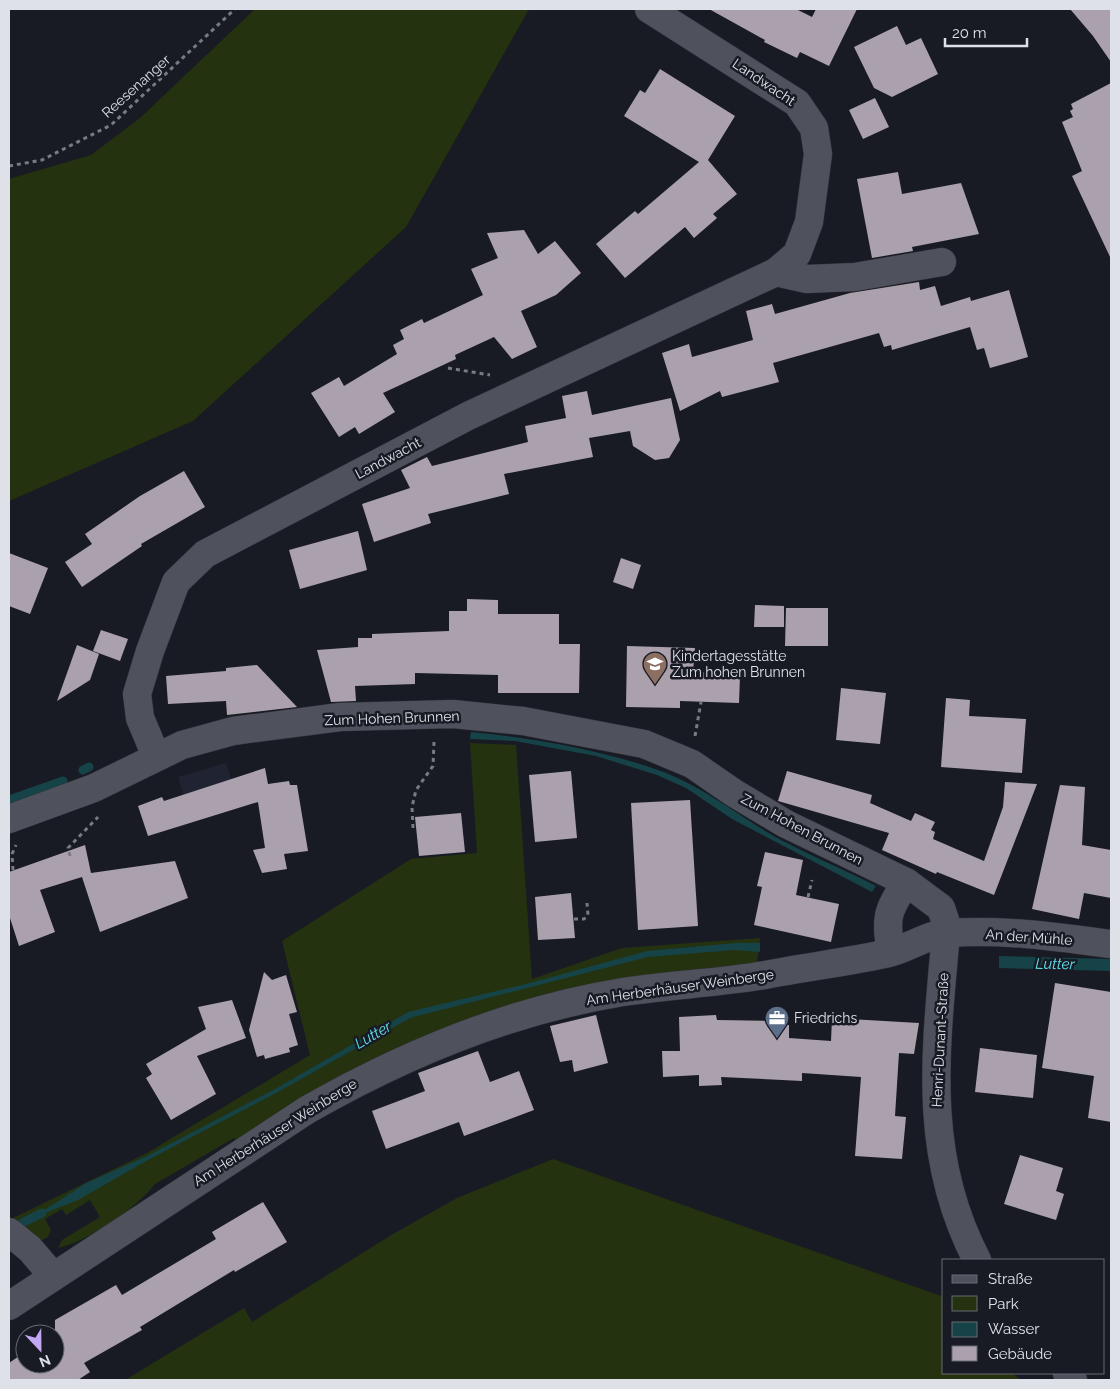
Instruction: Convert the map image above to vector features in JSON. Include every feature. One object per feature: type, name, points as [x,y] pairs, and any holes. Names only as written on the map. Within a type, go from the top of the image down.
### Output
[{"type":"street","name":"Landwacht","points":[[156,756],[140,718],[137,694],[150,650],[176,582],[205,554],[468,416],[776,272],[798,254],[809,222],[818,154],[814,128],[797,103],[649,9]]},
{"type":"street","points":[[776,272],[807,280],[855,277],[942,262]]},
{"type":"street","name":"Zum Hohen Brunnen","points":[[9,819],[94,788],[156,756],[206,736],[340,717],[436,714],[523,721],[644,744],[692,764],[734,793],[786,824],[906,882],[941,908],[946,923],[946,933]]},
{"type":"street","points":[[891,952],[887,917],[891,905],[906,882]]},
{"type":"street","name":"An der Mühle","points":[[946,933],[1038,934],[1111,944]]},
{"type":"street","name":"Am Herberhäuser Weinberge","points":[[9,1306],[307,1110],[356,1082],[439,1044],[551,1006],[624,992],[745,978],[891,952],[946,933]]},
{"type":"street","name":"Henri-Dunant-Straße","points":[[946,933],[935,1080],[937,1129],[952,1200],[967,1242],[976,1259]]},
{"type":"street","points":[[9,1232],[30,1249],[52,1276]]},
{"type":"path","name":"Reesenanger","points":[[9,166],[42,160],[111,125],[235,9]]},
{"type":"path","points":[[692,764],[701,702]]},
{"type":"path","points":[[413,828],[412,807],[416,790],[433,766],[436,714]]},
{"type":"path","points":[[70,856],[68,848],[103,812]]},
{"type":"path","points":[[808,897],[812,880]]},
{"type":"path","points":[[574,919],[584,918],[588,915],[587,903]]},
{"type":"shaded area","points":[[226,763],[240,807],[192,822],[178,777]]},
{"type":"green space","points":[[255,9],[529,9],[406,227],[193,421],[9,501],[9,179],[91,155],[140,118]]},
{"type":"green space","points":[[470,743],[516,745],[532,979],[622,948],[760,938],[757,962],[617,980],[238,1143],[234,1138],[155,1184],[136,1204],[111,1223],[70,1244],[58,1248],[62,1240],[100,1217],[90,1200],[66,1215],[62,1209],[45,1219],[51,1230],[48,1237],[40,1241],[16,1223],[13,1218],[147,1153],[310,1055],[282,941],[411,859],[477,853]]},
{"type":"green space","points":[[553,1159],[942,1296],[942,1374],[1014,1374],[1020,1380],[125,1380],[244,1308],[252,1322],[393,1234],[457,1198]]},
{"type":"water","points":[[471,732],[566,745],[658,770],[716,799],[782,841],[876,886],[872,892],[732,819],[686,788],[657,775],[596,756],[515,741],[470,739]]},
{"type":"water","points":[[736,943],[760,943],[760,952],[735,950],[648,957],[410,1018],[78,1200],[32,1218],[86,1183],[147,1156],[277,1088],[408,1012],[526,984],[647,951]]},
{"type":"water","points":[[999,956],[1111,959],[1111,971],[999,968]]},
{"type":"building","points":[[709,9],[796,9],[812,17],[816,9],[857,9],[829,66],[800,52],[797,58],[764,42],[765,40]]},
{"type":"building","points":[[1070,9],[1111,9],[1111,62],[1093,36]]},
{"type":"building","points":[[897,26],[906,45],[921,38],[938,74],[892,97],[874,88],[854,47]]},
{"type":"building","points":[[660,69],[735,116],[708,160],[737,194],[713,214],[717,218],[694,238],[685,227],[625,278],[596,244],[635,211],[638,214],[699,162],[624,116],[640,90],[645,93]]},
{"type":"building","points":[[1111,83],[1111,259],[1072,176],[1082,171],[1062,122],[1073,117],[1070,111],[1073,109],[1071,104]]},
{"type":"building","points":[[875,98],[889,127],[863,139],[849,110]]},
{"type":"building","points":[[898,172],[902,194],[961,183],[979,234],[912,247],[913,251],[872,258],[857,179]]},
{"type":"building","points":[[524,230],[538,254],[555,241],[581,273],[556,295],[521,311],[537,347],[512,359],[494,337],[455,355],[456,359],[383,393],[395,412],[359,434],[355,427],[339,437],[311,393],[339,377],[344,386],[397,354],[393,345],[404,339],[400,330],[422,319],[424,323],[483,295],[471,269],[498,258],[487,233]]},
{"type":"building","points":[[919,282],[920,290],[935,286],[941,306],[970,297],[971,301],[1009,290],[1028,357],[990,368],[984,348],[977,350],[970,327],[892,350],[891,345],[884,347],[879,333],[773,363],[779,382],[722,397],[720,391],[680,411],[662,353],[689,344],[692,357],[753,340],[746,311],[772,304],[775,314],[850,293]]},
{"type":"building","points":[[587,391],[592,415],[671,398],[680,440],[669,458],[655,460],[633,446],[630,431],[589,438],[593,457],[504,474],[509,494],[428,514],[431,523],[374,542],[362,504],[410,488],[401,470],[427,457],[432,466],[528,442],[525,426],[566,418],[562,396]]},
{"type":"building","points":[[184,471],[205,507],[141,544],[142,546],[82,587],[65,562],[92,544],[85,534],[140,496]]},
{"type":"building","points":[[358,531],[367,570],[300,589],[289,550]]},
{"type":"building","points":[[9,553],[48,568],[30,614],[9,606]]},
{"type":"building","points":[[621,558],[641,565],[633,589],[613,582]]},
{"type":"building","points":[[467,599],[498,600],[498,614],[559,614],[559,644],[580,644],[579,693],[498,693],[498,675],[415,673],[415,684],[355,686],[356,701],[331,702],[317,650],[358,647],[358,638],[372,638],[372,634],[449,631],[449,611],[467,611]]},
{"type":"building","points":[[755,605],[784,606],[784,627],[754,627]]},
{"type":"building","points":[[786,608],[828,608],[828,646],[785,646]]},
{"type":"building","points":[[101,630],[128,639],[120,661],[93,651]]},
{"type":"building","points":[[77,645],[99,654],[90,680],[57,701]]},
{"type":"building","points":[[627,646],[695,648],[693,671],[740,676],[739,703],[680,701],[680,708],[626,707]]},
{"type":"building","points":[[257,665],[297,707],[227,715],[226,701],[168,704],[166,676],[226,671],[226,668]]},
{"type":"building","points":[[841,688],[886,693],[880,744],[836,740]]},
{"type":"building","points":[[946,698],[970,700],[969,716],[1026,719],[1022,773],[941,767]]},
{"type":"building","points":[[265,768],[268,784],[289,781],[290,785],[297,785],[308,851],[284,854],[287,869],[262,873],[253,850],[265,848],[258,802],[148,836],[138,806],[162,797],[164,801]]},
{"type":"building","points":[[571,771],[577,838],[535,842],[529,775]]},
{"type":"building","points":[[787,771],[872,795],[870,803],[911,821],[915,813],[935,822],[931,830],[935,832],[933,839],[984,861],[1003,807],[1005,782],[1037,784],[994,895],[937,872],[936,874],[882,850],[889,833],[778,801]]},
{"type":"building","points":[[1060,785],[1085,787],[1082,845],[1111,850],[1111,898],[1084,893],[1079,919],[1032,909]]},
{"type":"building","points":[[690,800],[698,926],[638,930],[631,803]]},
{"type":"building","points":[[461,813],[465,852],[419,856],[415,817]]},
{"type":"building","points":[[85,845],[91,873],[175,861],[188,898],[100,932],[82,877],[40,890],[55,932],[19,946],[9,915],[9,872]]},
{"type":"building","points":[[765,852],[803,860],[796,895],[839,904],[831,942],[754,925],[762,887],[757,886]]},
{"type":"building","points":[[571,893],[575,938],[538,940],[535,897]]},
{"type":"building","points":[[264,972],[272,980],[286,975],[297,1012],[289,1014],[298,1045],[289,1048],[290,1052],[265,1059],[264,1055],[257,1057],[249,1030]]},
{"type":"building","points":[[1055,983],[1111,992],[1111,1122],[1088,1118],[1094,1076],[1042,1068]]},
{"type":"building","points":[[232,1000],[246,1038],[197,1056],[216,1094],[171,1120],[146,1078],[152,1074],[146,1064],[206,1029],[198,1007]]},
{"type":"building","points":[[596,1015],[608,1063],[574,1072],[572,1060],[560,1062],[550,1026]]},
{"type":"building","points":[[716,1015],[717,1020],[771,1021],[771,1024],[789,1025],[789,1038],[831,1041],[832,1018],[919,1023],[914,1054],[899,1053],[895,1116],[906,1117],[902,1159],[855,1156],[861,1077],[802,1073],[802,1081],[721,1077],[722,1085],[699,1086],[699,1075],[663,1077],[662,1051],[680,1051],[679,1017]]},
{"type":"building","points":[[980,1048],[1037,1055],[1033,1098],[975,1092]]},
{"type":"building","points":[[478,1051],[490,1082],[519,1071],[534,1110],[464,1136],[459,1122],[386,1149],[372,1111],[425,1091],[418,1073]]},
{"type":"building","points":[[1020,1155],[1063,1168],[1056,1191],[1064,1194],[1056,1220],[1004,1204]]},
{"type":"building","points":[[263,1202],[287,1242],[235,1272],[234,1270],[140,1327],[142,1330],[84,1363],[90,1372],[78,1380],[9,1380],[9,1363],[15,1359],[15,1374],[65,1374],[65,1324],[55,1324],[55,1320],[116,1285],[122,1295],[216,1239],[212,1232]]},
{"type":"waterway","points":[[83,770],[89,767]]},
{"type":"waterway","points":[[9,800],[63,781]]},
{"type":"waterway","name":"Lutter","points":[[22,1223],[42,1213]]},
{"type":"place","name":"Kindertagesstätte Zum hohen Brunnen","points":[[655,685]]},
{"type":"place","name":"Friedrichs","points":[[777,1039]]}]
